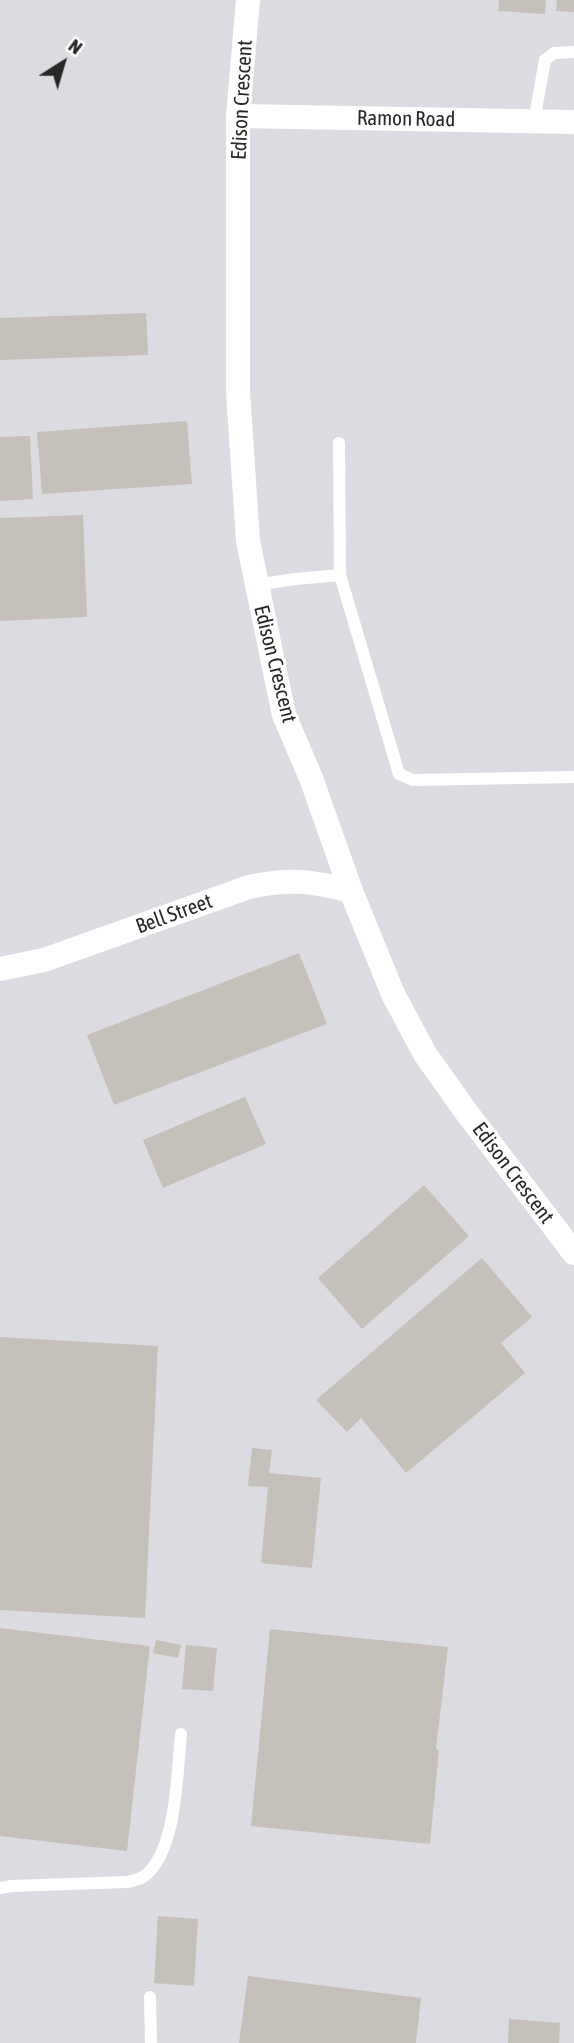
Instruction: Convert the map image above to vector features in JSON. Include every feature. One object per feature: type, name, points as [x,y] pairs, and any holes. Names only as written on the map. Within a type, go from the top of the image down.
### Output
[{"type":"street","name":"Edison Crescent","points":[[248,0],[238,116],[238,392],[248,541],[284,715],[311,778],[351,891],[393,994],[425,1054],[474,1123],[574,1253]]},
{"type":"street","name":"Ramon Road","points":[[238,116],[574,122]]},
{"type":"street","name":"Bell Street","points":[[0,970],[44,960],[249,887],[274,881],[299,880],[351,891]]},
{"type":"lane","points":[[534,121],[545,60],[554,53],[574,52]]},
{"type":"lane","points":[[339,443],[340,575],[399,774],[413,780],[574,777]]},
{"type":"lane","points":[[256,585],[340,575]]},
{"type":"lane","points":[[0,1888],[127,1882],[141,1879],[153,1868],[170,1833],[181,1734]]},
{"type":"lane","points":[[150,1997],[151,2043]]},
{"type":"shaded area","points":[[0,0],[574,0],[574,2043],[0,2043]]},
{"type":"building","points":[[499,0],[546,0],[545,14],[498,11]]},
{"type":"building","points":[[557,0],[574,0],[574,12],[556,11]]},
{"type":"building","points":[[146,313],[148,355],[0,360],[0,318]]},
{"type":"building","points":[[187,421],[192,484],[42,494],[37,432]]},
{"type":"building","points":[[30,436],[33,499],[0,501],[0,437]]},
{"type":"building","points":[[83,515],[87,617],[0,621],[0,518]]},
{"type":"building","points":[[299,953],[327,1024],[114,1105],[87,1035]]},
{"type":"building","points":[[245,1097],[266,1144],[163,1188],[143,1140]]},
{"type":"building","points":[[424,1185],[469,1236],[362,1329],[318,1278]]},
{"type":"building","points":[[482,1258],[532,1317],[501,1343],[525,1373],[406,1473],[361,1418],[347,1432],[316,1400]]},
{"type":"building","points":[[0,1337],[158,1346],[145,1618],[0,1610]]},
{"type":"building","points":[[252,1448],[272,1450],[269,1473],[321,1478],[312,1568],[261,1563],[268,1487],[248,1486]]},
{"type":"building","points":[[0,1628],[150,1646],[127,1851],[0,1836]]},
{"type":"building","points":[[270,1629],[448,1647],[436,1749],[439,1750],[430,1844],[251,1826]]},
{"type":"building","points":[[156,1640],[181,1645],[178,1658],[153,1653]]},
{"type":"building","points":[[186,1645],[217,1648],[213,1691],[182,1689]]},
{"type":"building","points":[[158,1916],[198,1919],[194,1986],[154,1983]]},
{"type":"building","points":[[248,1976],[421,1998],[416,2043],[239,2043]]},
{"type":"building","points":[[509,2019],[560,2023],[559,2043],[508,2043]]}]
